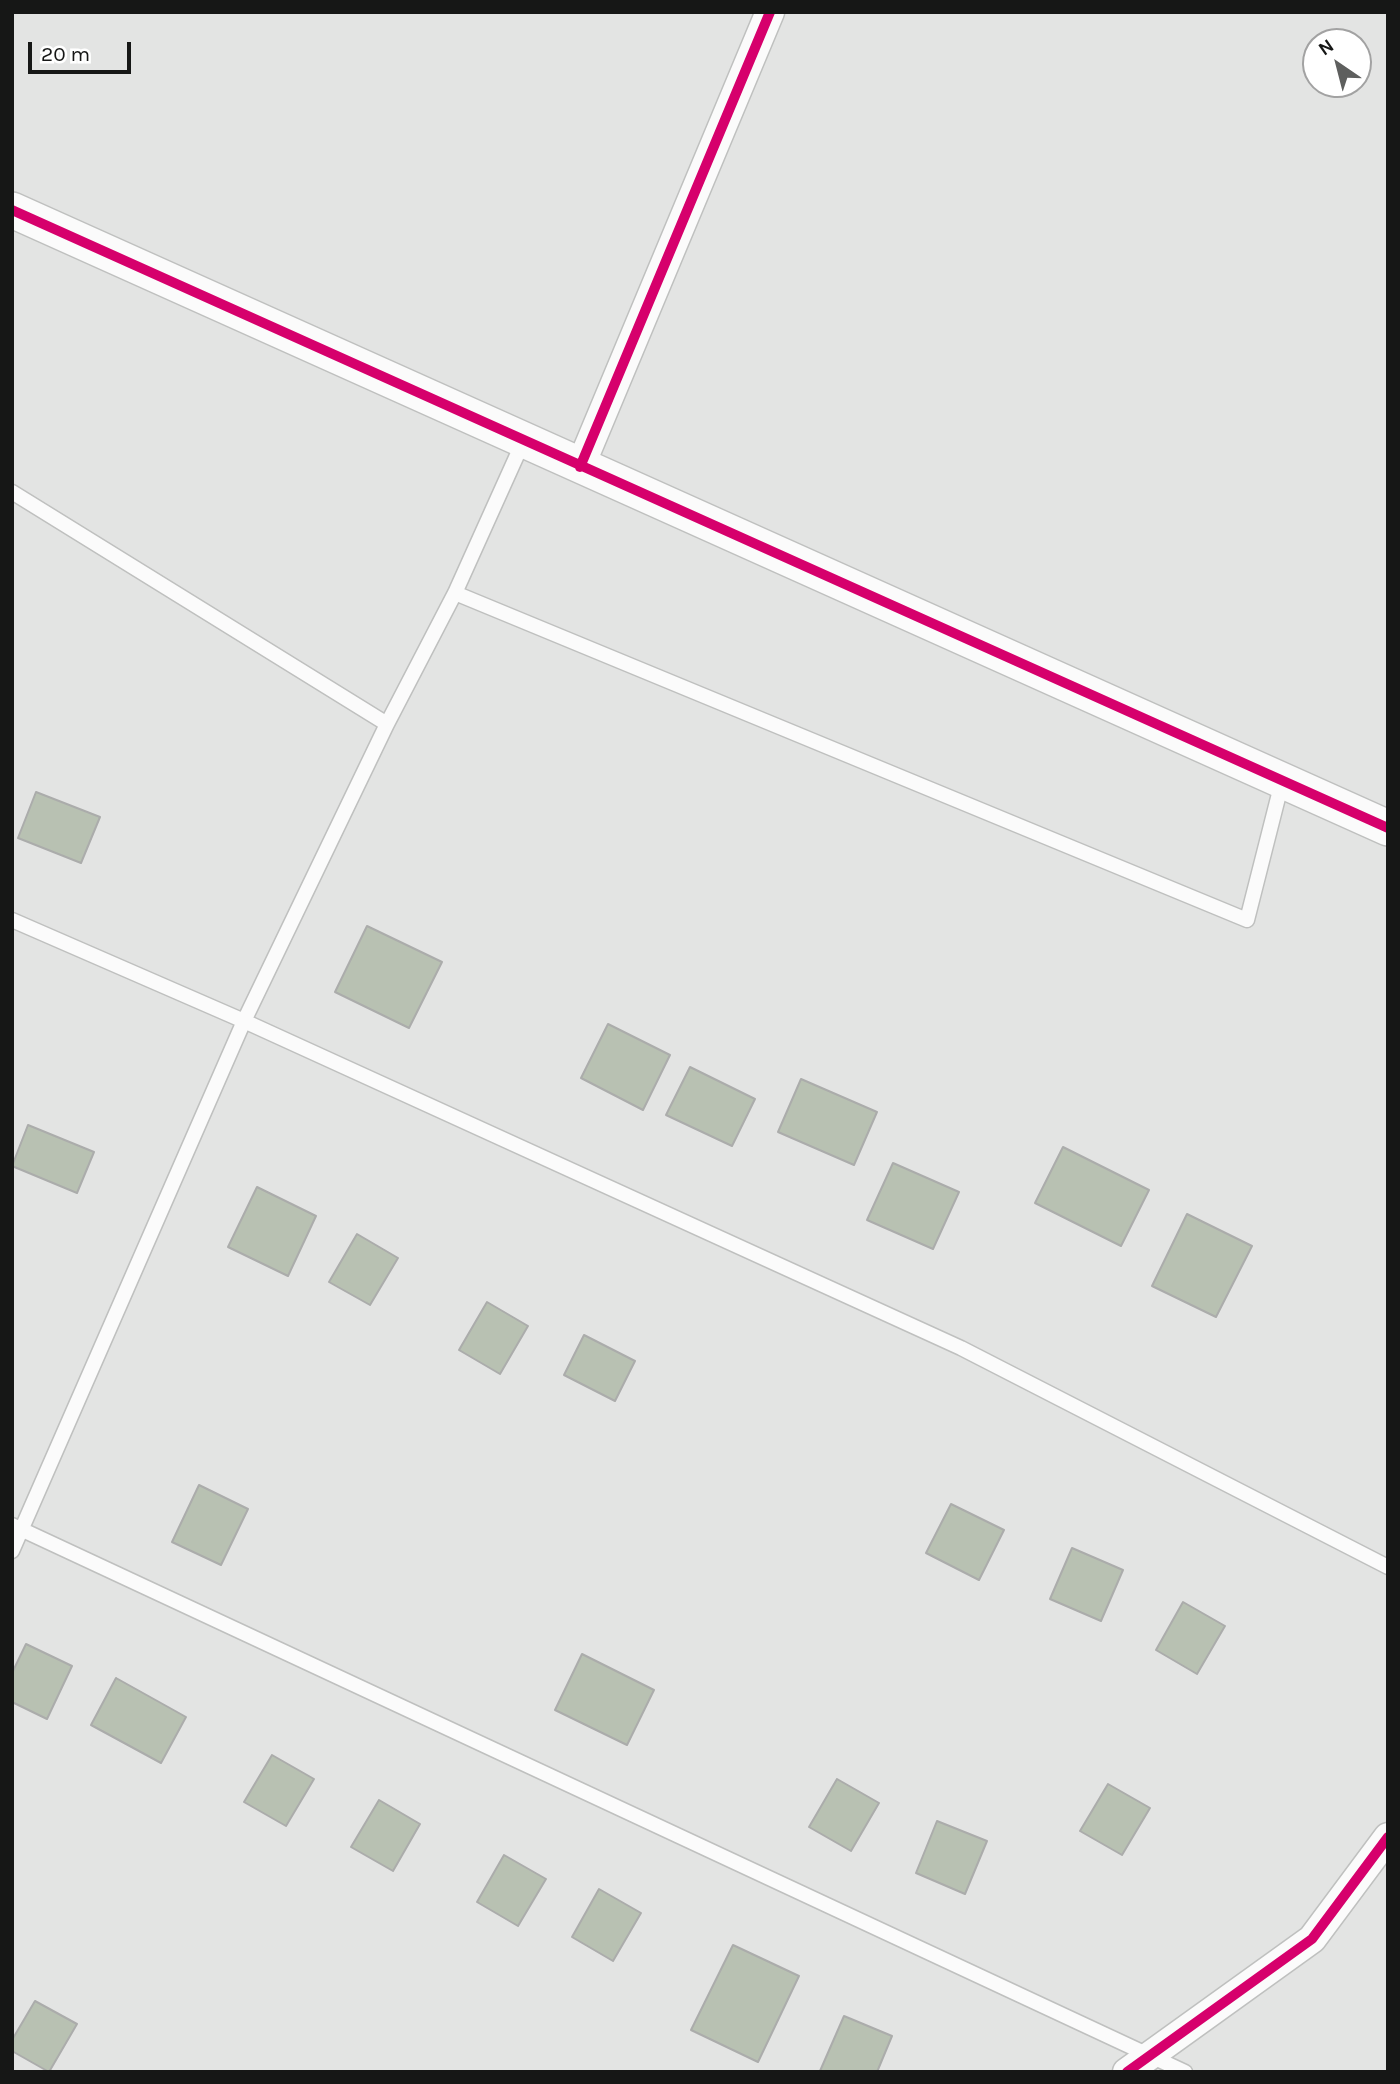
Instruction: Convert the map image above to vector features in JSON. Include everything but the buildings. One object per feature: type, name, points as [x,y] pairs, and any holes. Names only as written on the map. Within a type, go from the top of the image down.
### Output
[{"type":"street","points":[[580,467],[770,12]]},
{"type":"street","points":[[12,210],[523,442],[1388,828]]},
{"type":"street","points":[[1138,2064],[1312,1939],[1388,1837]]},
{"type":"lane","points":[[12,1551],[17,1527],[244,1021],[387,724],[456,593],[523,442]]},
{"type":"lane","points":[[12,492],[387,724]]},
{"type":"lane","points":[[456,593],[1247,920],[1282,781]]},
{"type":"lane","points":[[12,919],[244,1021],[961,1348],[1388,1567]]},
{"type":"lane","points":[[17,1527],[1138,2064],[1185,2072]]},
{"type":"cycle path","points":[[580,467],[770,12]]},
{"type":"cycle path","points":[[12,210],[1388,828]]},
{"type":"cycle path","points":[[1127,2072],[1312,1939],[1388,1837]]}]
